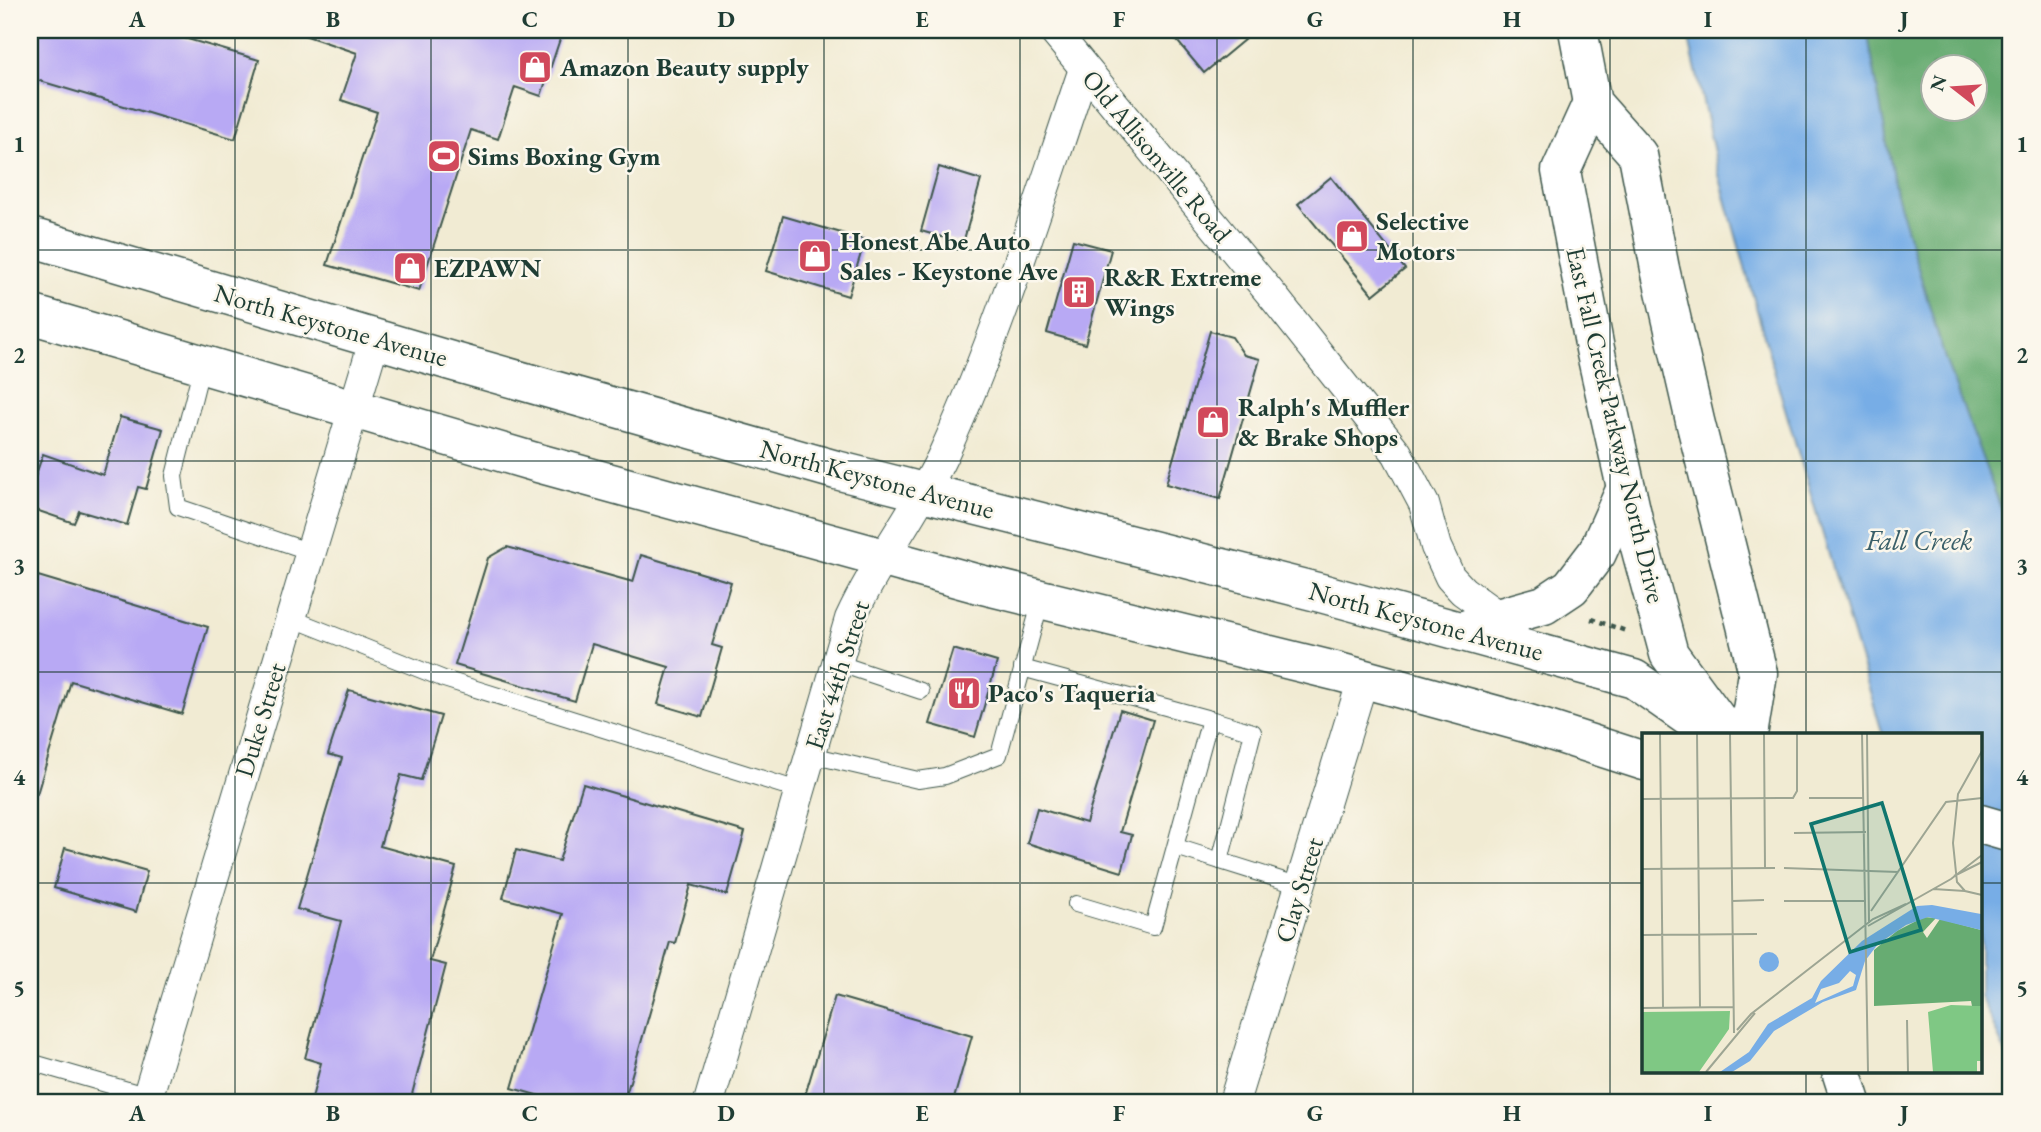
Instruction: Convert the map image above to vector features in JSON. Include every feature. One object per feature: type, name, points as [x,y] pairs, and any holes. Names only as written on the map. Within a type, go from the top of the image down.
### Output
[{"type":"main road","points":[[1578,30],[1592,103],[1638,155],[1660,269],[1692,408],[1758,673],[1748,733]]},
{"type":"main road","name":"East Fall Creek Parkway North Drive","points":[[1592,103],[1561,171],[1595,349],[1626,488],[1669,654],[1727,733]]},
{"type":"main road","name":"North Keystone Avenue","points":[[30,237],[836,470],[1462,631],[1634,679],[1711,733]]},
{"type":"main road","points":[[30,314],[551,467],[1041,600],[1363,679],[1528,724],[1642,760]]},
{"type":"main road","points":[[1462,631],[1544,605],[1571,587],[1597,553],[1626,488]]},
{"type":"main road","points":[[1982,825],[2011,834]]},
{"type":"main road","points":[[1841,1072],[1851,1102]]},
{"type":"street","name":"Old Allisonville Road","points":[[1053,30],[1276,300],[1397,453],[1416,486],[1436,547],[1450,577],[1542,652]]},
{"type":"street","name":"East 44th Street","points":[[709,1102],[850,619],[860,597],[925,492],[944,454],[995,333],[1084,69]]},
{"type":"street","name":"Duke Street","points":[[147,1099],[375,338]]},
{"type":"street","name":"Clay Street","points":[[1234,1102],[1363,679]]},
{"type":"lane","points":[[202,365],[174,476],[178,507],[311,552]]},
{"type":"lane","points":[[811,755],[918,780],[945,776],[999,755],[1041,600]]},
{"type":"lane","points":[[291,618],[444,680],[801,791]]},
{"type":"lane","points":[[837,663],[921,691]]},
{"type":"lane","points":[[1022,668],[1253,732],[1220,861]]},
{"type":"lane","points":[[1076,904],[1153,927],[1210,719]]},
{"type":"lane","points":[[1176,848],[1300,886]]},
{"type":"lane","points":[[30,1062],[147,1099]]},
{"type":"path","points":[[1580,615],[1634,633]]},
{"type":"green space","points":[[1867,30],[2011,30],[2011,535],[1945,359],[1896,194]]},
{"type":"water","name":"Fall Creek","points":[[1687,30],[1867,30],[1896,194],[1945,359],[2011,535],[2011,1065],[1982,1000],[1982,733],[1882,733],[1778,385],[1719,175]]},
{"type":"building","points":[[30,30],[157,30],[259,60],[235,139],[30,78]]},
{"type":"building","points":[[305,30],[563,30],[541,96],[515,87],[498,139],[471,130],[419,291],[327,265],[377,112],[341,100],[357,53],[304,35]]},
{"type":"building","points":[[1168,30],[1256,30],[1204,73]]},
{"type":"building","points":[[939,167],[981,180],[963,243],[921,231]]},
{"type":"building","name":"Selective Motors","points":[[1331,177],[1405,269],[1373,295],[1298,204]]},
{"type":"building","name":"Honest Abe Auto Sales - Keystone Ave","points":[[783,216],[865,240],[848,296],[766,271]]},
{"type":"building","name":"R&R Extreme Wings","points":[[1073,240],[1111,250],[1085,344],[1047,333]]},
{"type":"building","name":"Ralph's Muffler & Brake Shops","points":[[1210,331],[1232,337],[1244,355],[1260,359],[1220,499],[1166,484]]},
{"type":"building","points":[[120,417],[163,429],[146,489],[138,487],[127,525],[79,511],[74,523],[30,508],[30,492],[43,454],[103,475]]},
{"type":"building","points":[[507,547],[633,582],[641,555],[731,582],[712,645],[722,648],[702,717],[658,704],[669,667],[592,644],[575,701],[455,665],[488,558]]},
{"type":"building","points":[[38,576],[208,627],[182,714],[71,681],[37,794],[30,793],[30,604]]},
{"type":"building","name":"Paco's Taqueria","points":[[953,649],[997,662],[975,737],[930,724]]},
{"type":"building","points":[[349,690],[441,716],[421,780],[401,775],[380,846],[456,867],[430,961],[446,965],[410,1102],[311,1102],[321,1063],[305,1058],[341,921],[297,909],[342,758],[328,754]]},
{"type":"building","points":[[1120,710],[1153,720],[1120,832],[1132,835],[1122,872],[1027,843],[1037,808],[1086,823]]},
{"type":"building","points":[[583,784],[745,832],[727,895],[691,885],[675,943],[670,942],[624,1102],[561,1102],[512,1088],[563,914],[503,898],[516,850],[559,861]]},
{"type":"building","points":[[65,848],[147,871],[136,912],[54,888]]},
{"type":"building","points":[[835,996],[972,1036],[953,1102],[803,1102]]},
{"type":"place","name":"Amazon Beauty supply","points":[[535,67]]},
{"type":"place","name":"Sims Boxing Gym","points":[[444,156]]},
{"type":"place","name":"Selective Motors","points":[[1352,236]]},
{"type":"place","name":"Honest Abe Auto Sales - Keystone Ave","points":[[815,256]]},
{"type":"place","name":"EZPAWN","points":[[410,268]]},
{"type":"place","name":"R&R Extreme Wings","points":[[1079,292]]},
{"type":"place","name":"Ralph's Muffler & Brake Shops","points":[[1213,422]]},
{"type":"place","name":"Paco's Taqueria","points":[[964,693]]}]
